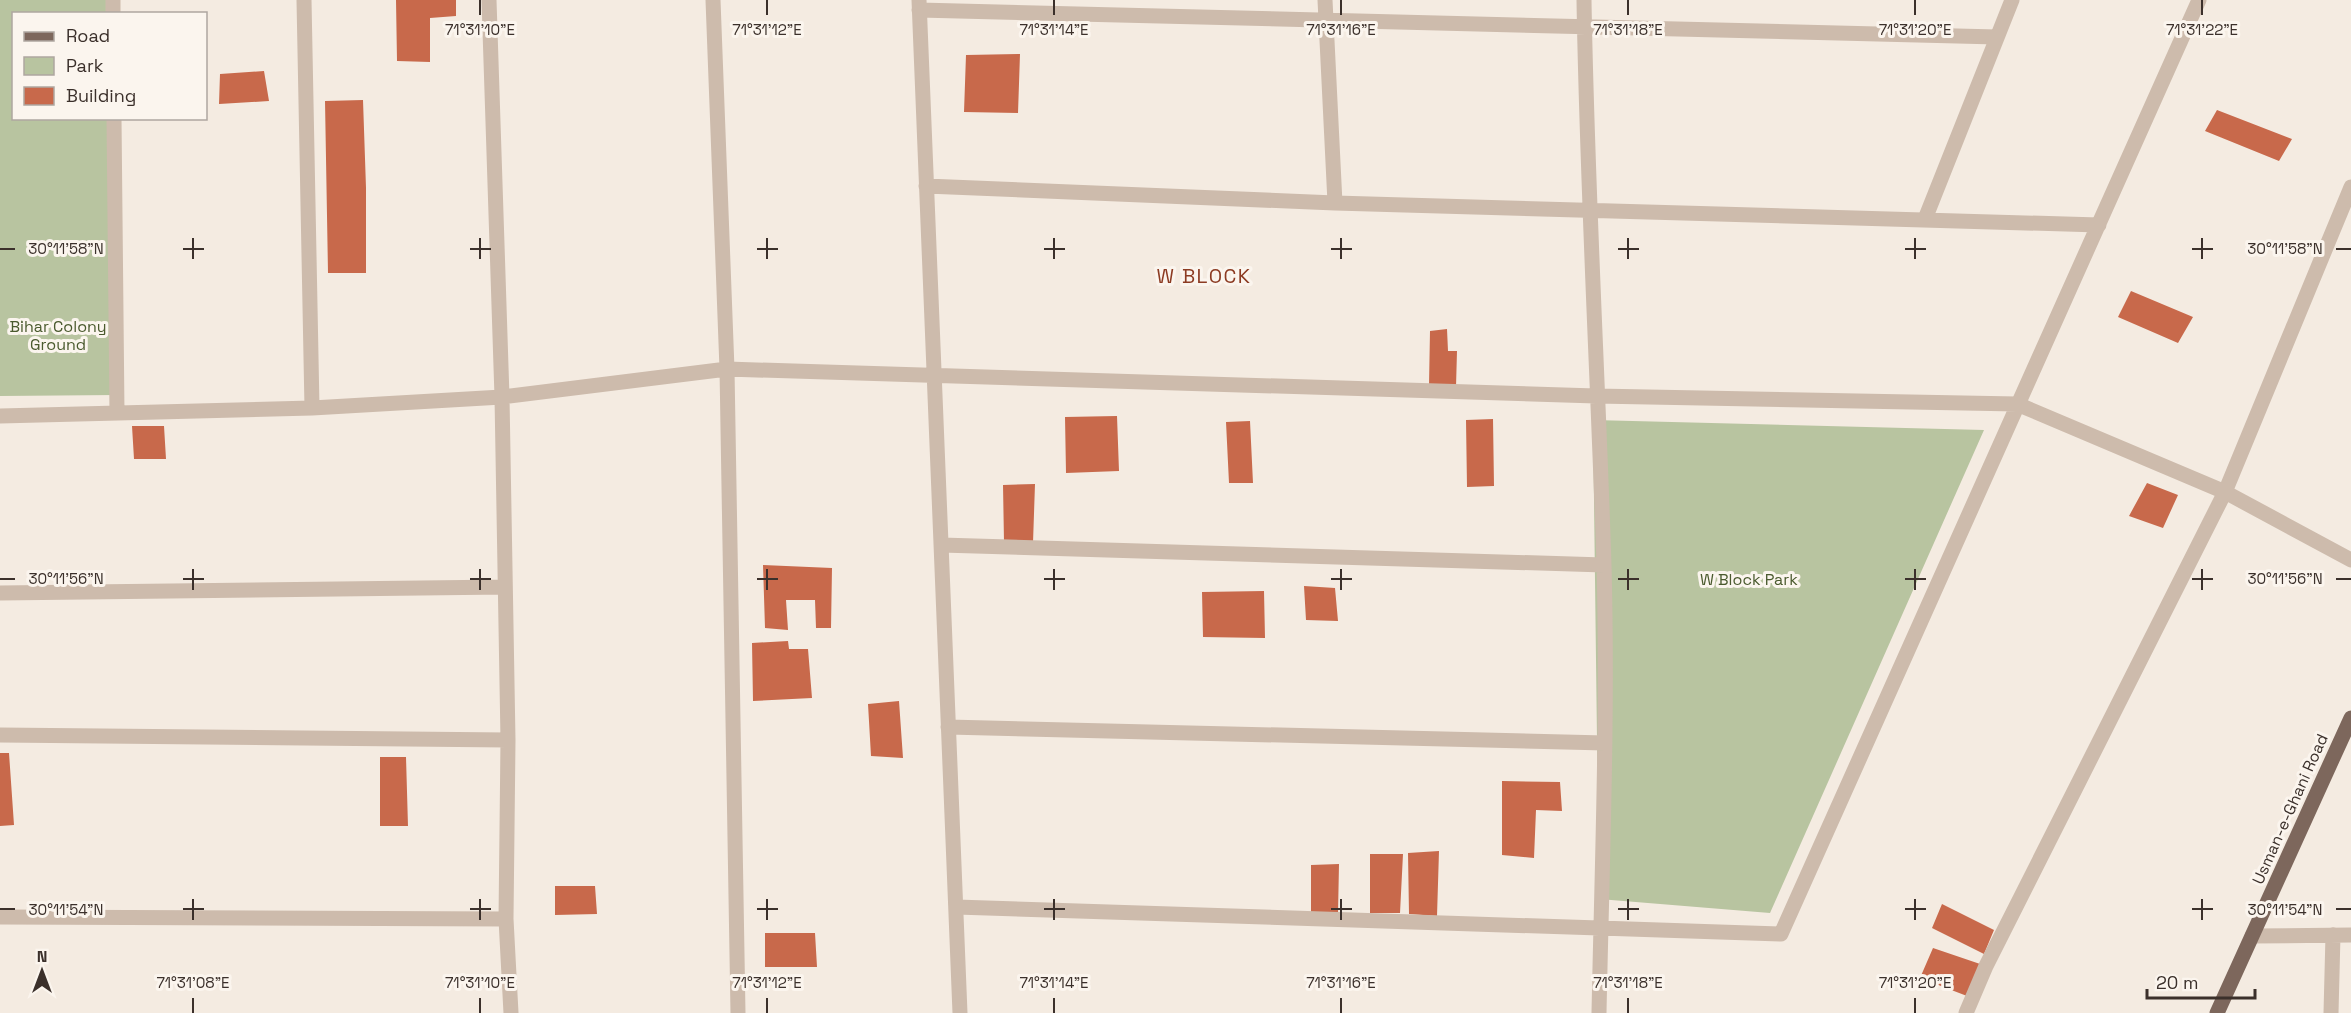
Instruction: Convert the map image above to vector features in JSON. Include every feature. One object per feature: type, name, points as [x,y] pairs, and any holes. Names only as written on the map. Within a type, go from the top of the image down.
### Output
[{"type":"main road","name":"Usman-e-Ghani Road","points":[[2217,1013],[2351,718]]},
{"type":"street","points":[[304,0],[312,408]]},
{"type":"street","points":[[489,0],[502,397],[508,740],[506,919],[511,1013]]},
{"type":"street","points":[[713,0],[727,369],[738,1013]]},
{"type":"street","points":[[1325,0],[1335,203]]},
{"type":"street","points":[[1584,0],[1588,211],[1604,565],[1605,743],[1599,1013]]},
{"type":"street","points":[[1925,219],[2012,0]]},
{"type":"street","points":[[956,907],[1781,934],[2199,0]]},
{"type":"street","points":[[960,1013],[919,5],[1326,21],[1997,37]]},
{"type":"street","points":[[114,120],[117,413]]},
{"type":"street","points":[[926,186],[1335,203],[2099,225]]},
{"type":"street","points":[[1966,1013],[1991,956],[2225,492],[2351,187]]},
{"type":"street","points":[[0,416],[312,408],[502,397],[727,369],[1596,396],[2017,404],[2225,492],[2351,560]]},
{"type":"street","points":[[941,545],[1604,565]]},
{"type":"street","points":[[0,592],[505,587]]},
{"type":"street","points":[[948,727],[1605,743]]},
{"type":"street","points":[[0,735],[508,740]]},
{"type":"street","points":[[0,917],[506,919]]},
{"type":"street","points":[[2331,1013],[2333,935]]},
{"type":"street","points":[[2252,936],[2351,935]]},
{"type":"green space","name":"Bihar Colony Ground","points":[[0,0],[109,0],[109,12],[12,12],[12,120],[112,120],[117,395],[0,396]]},
{"type":"green space","name":"W Block Park","points":[[1593,420],[1984,430],[1770,913],[1599,899]]},
{"type":"building","points":[[396,0],[456,0],[456,16],[430,18],[430,62],[397,61]]},
{"type":"building","points":[[1020,54],[1018,113],[964,112],[966,55]]},
{"type":"building","points":[[264,71],[269,101],[219,104],[220,74]]},
{"type":"building","points":[[363,100],[366,273],[328,273],[325,101]]},
{"type":"building","points":[[2217,110],[2292,139],[2279,161],[2205,131]]},
{"type":"building","points":[[2131,291],[2193,317],[2178,343],[2118,317]]},
{"type":"building","points":[[1447,329],[1448,351],[1457,351],[1456,387],[1429,386],[1430,331]]},
{"type":"building","points":[[1117,416],[1119,471],[1066,473],[1065,417]]},
{"type":"building","points":[[1493,419],[1494,486],[1467,487],[1466,420]]},
{"type":"building","points":[[1250,421],[1253,483],[1229,483],[1226,422]]},
{"type":"building","points":[[132,426],[164,426],[166,459],[134,459]]},
{"type":"building","points":[[2147,483],[2178,495],[2163,528],[2129,516]]},
{"type":"building","points":[[1035,484],[1033,543],[1004,542],[1003,485]]},
{"type":"building","points":[[763,565],[832,568],[831,628],[816,628],[815,600],[786,600],[788,630],[765,628]]},
{"type":"building","points":[[1304,586],[1335,588],[1338,621],[1306,620]]},
{"type":"building","points":[[1264,591],[1265,638],[1203,637],[1202,592]]},
{"type":"building","points":[[788,641],[789,649],[808,649],[812,698],[753,701],[752,643]]},
{"type":"building","points":[[899,701],[903,758],[871,756],[868,704]]},
{"type":"building","points":[[0,753],[9,753],[14,825],[0,826]]},
{"type":"building","points":[[380,757],[406,757],[408,826],[380,826]]},
{"type":"building","points":[[1502,781],[1560,782],[1562,811],[1536,810],[1534,858],[1502,855]]},
{"type":"building","points":[[1439,851],[1437,916],[1409,914],[1408,853]]},
{"type":"building","points":[[1370,854],[1403,854],[1400,913],[1370,913]]},
{"type":"building","points":[[1339,864],[1338,914],[1311,914],[1311,865]]},
{"type":"building","points":[[555,886],[595,886],[597,914],[555,915]]},
{"type":"building","points":[[1942,904],[1994,930],[1984,954],[1932,928]]},
{"type":"building","points":[[765,933],[815,933],[817,967],[765,967]]},
{"type":"building","points":[[1933,948],[1986,966],[1967,996],[1920,978]]},
{"type":"district","name":"W BLOCK","points":[[1204,276]]}]
